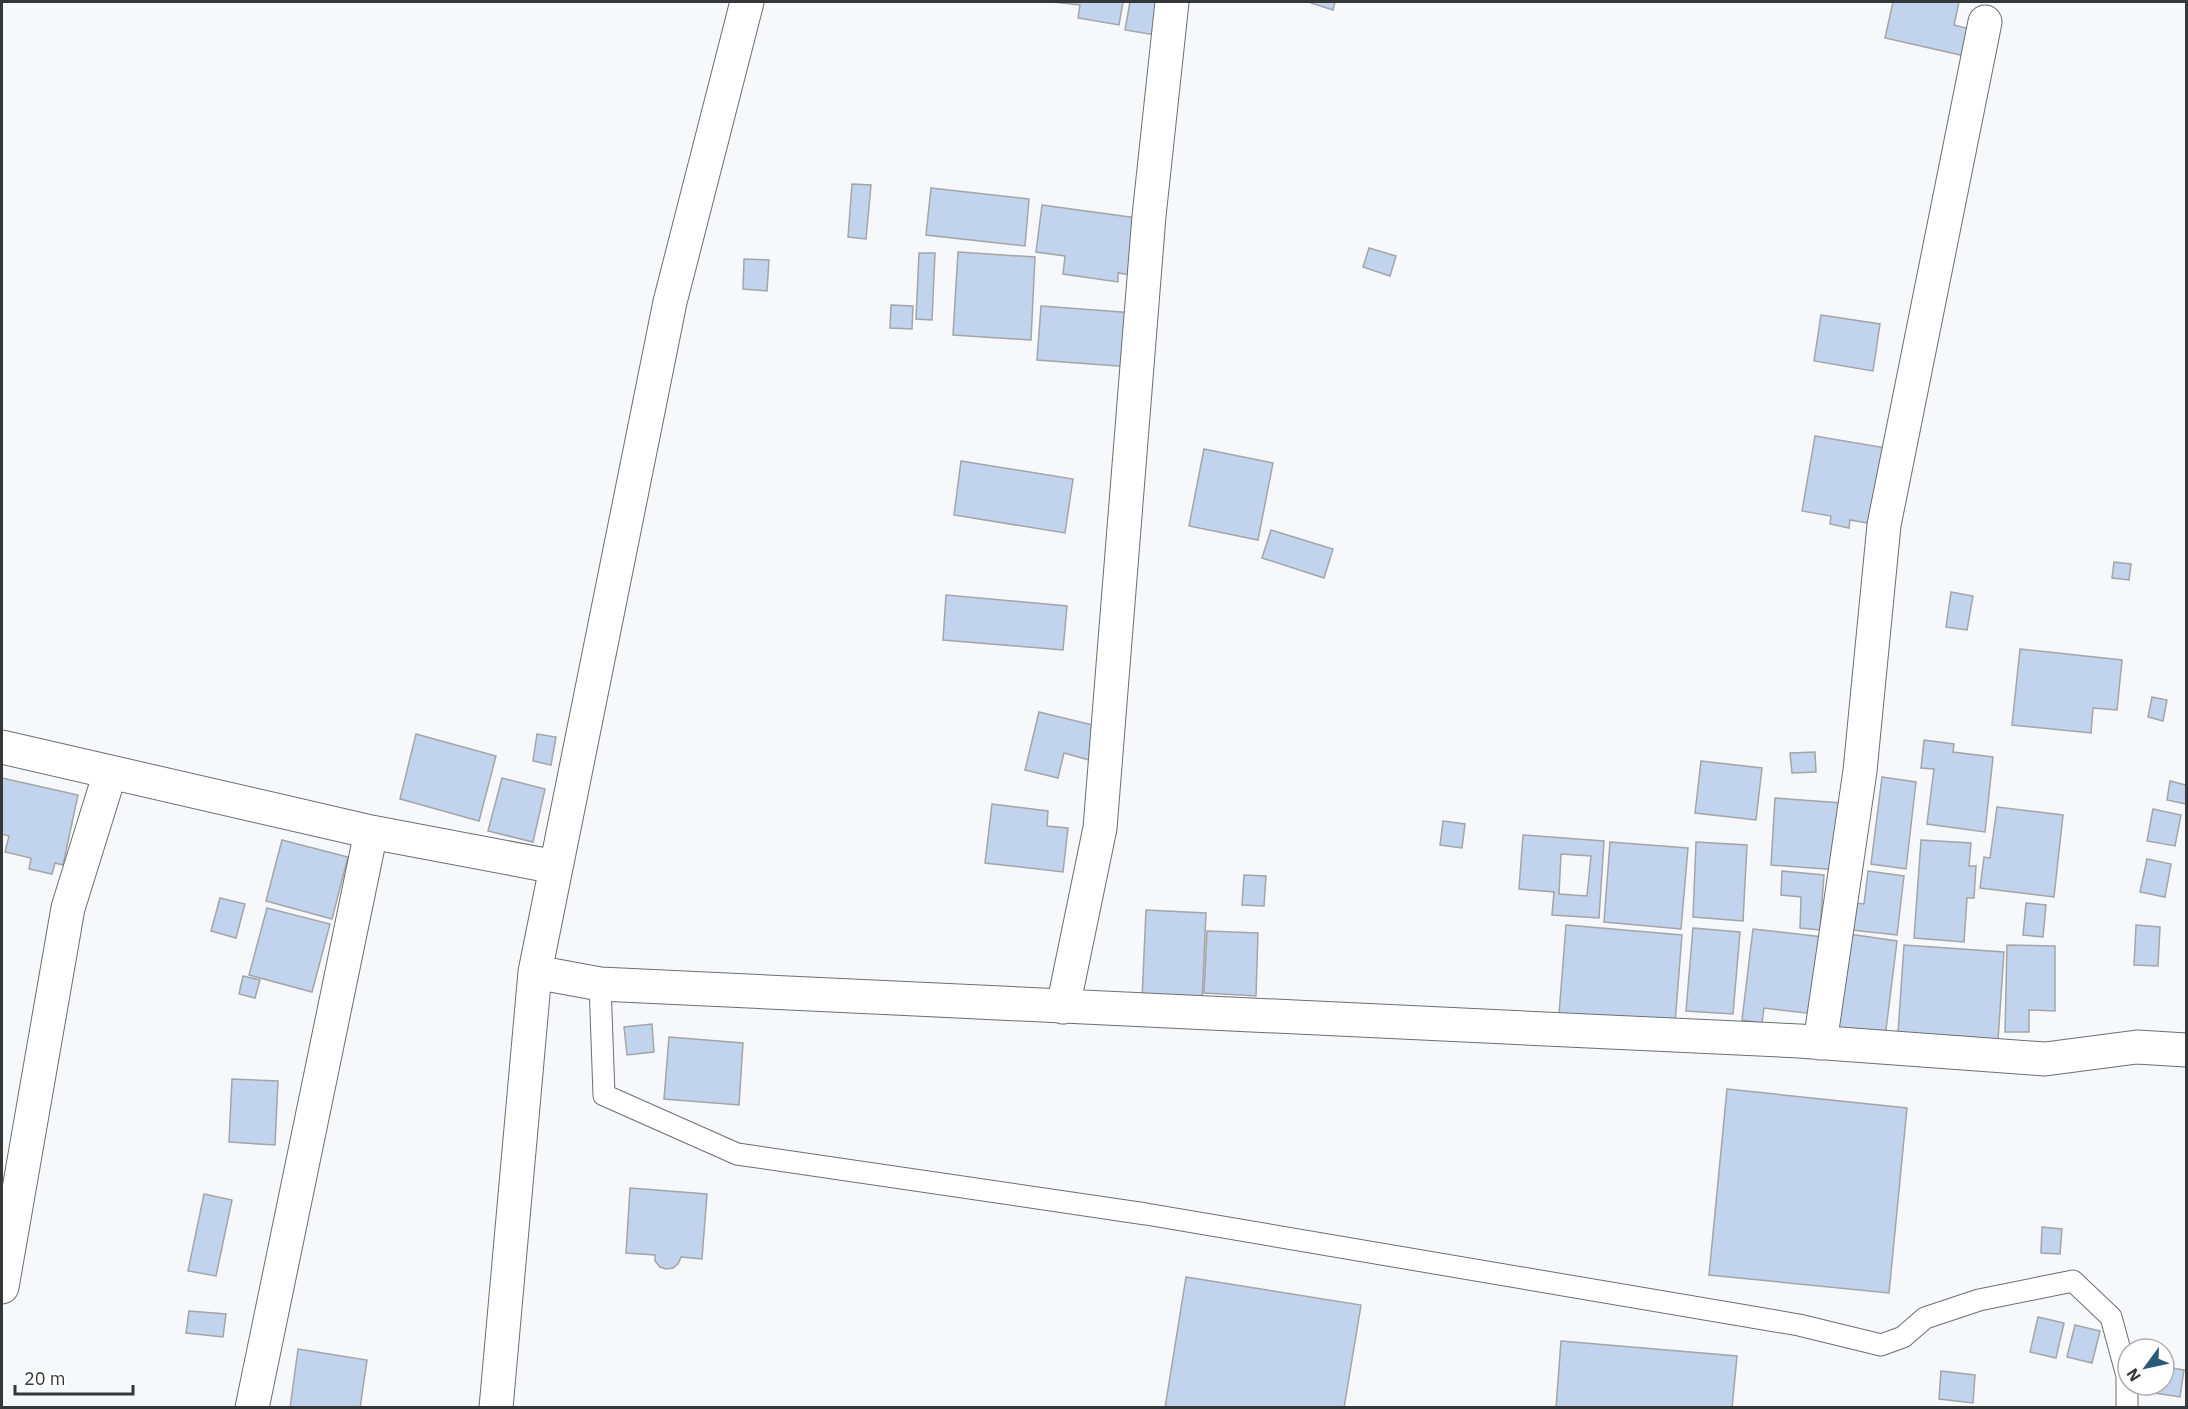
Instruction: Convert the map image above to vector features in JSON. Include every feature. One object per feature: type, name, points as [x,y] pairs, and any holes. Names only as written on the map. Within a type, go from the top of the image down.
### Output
[{"type":"street","points":[[496,1407],[534,972],[670,302],[747,2]]},
{"type":"street","points":[[1063,1007],[1100,828],[1149,216],[1172,2]]},
{"type":"street","points":[[1820,1043],[1860,771],[1884,525],[1985,22]]},
{"type":"street","points":[[2,747],[371,832],[556,867]]},
{"type":"street","points":[[2,1287],[68,908],[110,773]]},
{"type":"street","points":[[252,1407],[371,832]]},
{"type":"street","points":[[534,972],[600,984],[1820,1043],[2045,1059],[2137,1047],[2187,1050]]},
{"type":"lane","points":[[600,984],[604,1095],[737,1154],[1158,1216],[1799,1325],[1881,1345],[1903,1337],[1925,1318],[1979,1300],[2073,1281],[2111,1317],[2127,1376],[2127,1407]]},
{"type":"building","points":[[1053,2],[1123,2],[1119,25],[1078,18],[1080,5]]},
{"type":"building","points":[[1130,2],[1161,2],[1155,35],[1125,30]]},
{"type":"building","points":[[1311,2],[1335,2],[1333,10]]},
{"type":"building","points":[[1893,2],[1959,2],[1954,25],[1970,29],[1965,56],[1885,38]]},
{"type":"building","points":[[852,184],[871,185],[866,239],[848,237]]},
{"type":"building","points":[[931,188],[1029,199],[1025,246],[926,235]]},
{"type":"building","points":[[1042,205],[1144,219],[1137,276],[1118,273],[1118,282],[1063,274],[1065,256],[1036,252]]},
{"type":"building","points":[[1369,248],[1396,256],[1390,276],[1363,267]]},
{"type":"building","points":[[958,252],[1035,257],[1031,340],[953,335]]},
{"type":"building","points":[[919,253],[935,253],[932,320],[916,319]]},
{"type":"building","points":[[744,259],[769,260],[767,291],[743,289]]},
{"type":"building","points":[[891,305],[913,306],[912,329],[890,328]]},
{"type":"building","points":[[1041,306],[1135,313],[1131,367],[1037,360]]},
{"type":"building","points":[[1821,315],[1880,324],[1873,371],[1814,361]]},
{"type":"building","points":[[1815,436],[1892,449],[1872,524],[1850,520],[1849,528],[1830,524],[1831,516],[1802,511]]},
{"type":"building","points":[[1204,449],[1273,463],[1258,540],[1189,526]]},
{"type":"building","points":[[961,461],[1073,479],[1065,533],[954,515]]},
{"type":"building","points":[[1271,530],[1333,549],[1324,578],[1262,558]]},
{"type":"building","points":[[2114,562],[2131,564],[2129,580],[2112,578]]},
{"type":"building","points":[[1951,592],[1973,596],[1967,630],[1946,627]]},
{"type":"building","points":[[946,595],[1067,606],[1063,650],[943,640]]},
{"type":"building","points":[[2020,649],[2122,660],[2117,710],[2093,708],[2091,733],[2012,725]]},
{"type":"building","points":[[2152,697],[2167,700],[2163,721],[2148,717]]},
{"type":"building","points":[[1039,712],[1097,726],[1089,760],[1064,753],[1058,778],[1025,770]]},
{"type":"building","points":[[416,734],[496,756],[479,821],[400,799]]},
{"type":"building","points":[[537,734],[556,737],[551,765],[533,761]]},
{"type":"building","points":[[1924,740],[1954,744],[1953,752],[1993,757],[1985,832],[1927,824],[1934,769],[1921,768]]},
{"type":"building","points":[[1815,752],[1816,772],[1792,773],[1790,753]]},
{"type":"building","points":[[1701,761],[1762,768],[1756,820],[1695,813]]},
{"type":"building","points":[[1882,777],[1916,782],[1906,869],[1871,864]]},
{"type":"building","points":[[2,778],[78,795],[63,865],[55,863],[52,874],[29,869],[31,858],[5,852],[9,836],[2,834]]},
{"type":"building","points":[[502,778],[545,789],[533,842],[488,831]]},
{"type":"building","points":[[2170,781],[2186,785],[2186,804],[2167,800]]},
{"type":"building","points":[[1775,798],[1842,803],[1838,870],[1771,865]]},
{"type":"building","points":[[992,804],[1048,811],[1047,826],[1068,828],[1063,872],[985,863]]},
{"type":"building","points":[[1997,807],[2063,815],[2054,897],[1980,888],[1984,857],[1990,858]]},
{"type":"building","points":[[2153,809],[2181,815],[2175,846],[2147,841]]},
{"type":"building","points":[[1443,821],[1465,824],[1462,848],[1440,845]]},
{"type":"building","points":[[1523,835],[1604,841],[1599,918],[1552,915],[1554,892],[1519,889]],"holes":[[[1561,854],[1591,856],[1587,896],[1559,894]]]},
{"type":"building","points":[[282,840],[348,857],[332,919],[266,901]]},
{"type":"building","points":[[1921,840],[1971,843],[1969,866],[1976,866],[1974,898],[1967,898],[1964,942],[1914,938]]},
{"type":"building","points":[[1610,842],[1688,848],[1681,929],[1604,922]]},
{"type":"building","points":[[1696,842],[1747,845],[1743,921],[1693,917]]},
{"type":"building","points":[[2147,859],[2171,864],[2165,897],[2140,892]]},
{"type":"building","points":[[1782,871],[1824,875],[1820,930],[1800,928],[1801,897],[1781,895]]},
{"type":"building","points":[[1868,871],[1904,876],[1897,935],[1852,930],[1855,903],[1864,904]]},
{"type":"building","points":[[1244,875],[1266,876],[1264,906],[1242,905]]},
{"type":"building","points":[[220,898],[245,904],[236,938],[211,931]]},
{"type":"building","points":[[2026,903],[2046,905],[2043,937],[2023,935]]},
{"type":"building","points":[[267,908],[330,924],[312,992],[249,975]]},
{"type":"building","points":[[1146,910],[1206,913],[1202,1001],[1142,999]]},
{"type":"building","points":[[1566,925],[1682,935],[1675,1023],[1559,1014]]},
{"type":"building","points":[[2136,925],[2160,927],[2158,966],[2134,965]]},
{"type":"building","points":[[1693,928],[1740,932],[1733,1014],[1686,1011]]},
{"type":"building","points":[[1753,929],[1823,937],[1814,1014],[1764,1008],[1762,1023],[1742,1020]]},
{"type":"building","points":[[1207,931],[1258,933],[1256,996],[1204,993]]},
{"type":"building","points":[[1849,934],[1897,941],[1885,1038],[1838,1032]]},
{"type":"building","points":[[1904,945],[2004,952],[1998,1040],[1898,1033]]},
{"type":"building","points":[[2007,945],[2055,946],[2055,1011],[2029,1010],[2029,1032],[2005,1032]]},
{"type":"building","points":[[243,976],[260,980],[255,998],[239,994]]},
{"type":"building","points":[[652,1024],[654,1052],[627,1055],[624,1027]]},
{"type":"building","points":[[669,1037],[743,1043],[739,1105],[664,1099]]},
{"type":"building","points":[[232,1079],[278,1081],[275,1145],[229,1142]]},
{"type":"building","points":[[1727,1089],[1907,1108],[1889,1293],[1709,1275]]},
{"type":"building","points":[[630,1188],[707,1194],[702,1259],[681,1257],[673,1268],[666,1269],[660,1267],[655,1261],[655,1255],[626,1253]]},
{"type":"building","points":[[204,1194],[232,1200],[216,1276],[188,1271]]},
{"type":"building","points":[[2042,1227],[2062,1229],[2060,1254],[2041,1253]]},
{"type":"building","points":[[1186,1277],[1361,1305],[1344,1408],[1165,1408]]},
{"type":"building","points":[[189,1311],[226,1314],[223,1337],[186,1333]]},
{"type":"building","points":[[2038,1317],[2064,1323],[2056,1358],[2030,1352]]},
{"type":"building","points":[[2075,1325],[2100,1331],[2092,1363],[2067,1357]]},
{"type":"building","points":[[1561,1341],[1737,1356],[1732,1408],[1556,1408]]},
{"type":"building","points":[[298,1349],[367,1360],[360,1408],[290,1408]]},
{"type":"building","points":[[2176,1369],[2184,1370],[2180,1397],[2176,1396]]},
{"type":"building","points":[[1941,1371],[1975,1375],[1973,1403],[1939,1399]]}]
